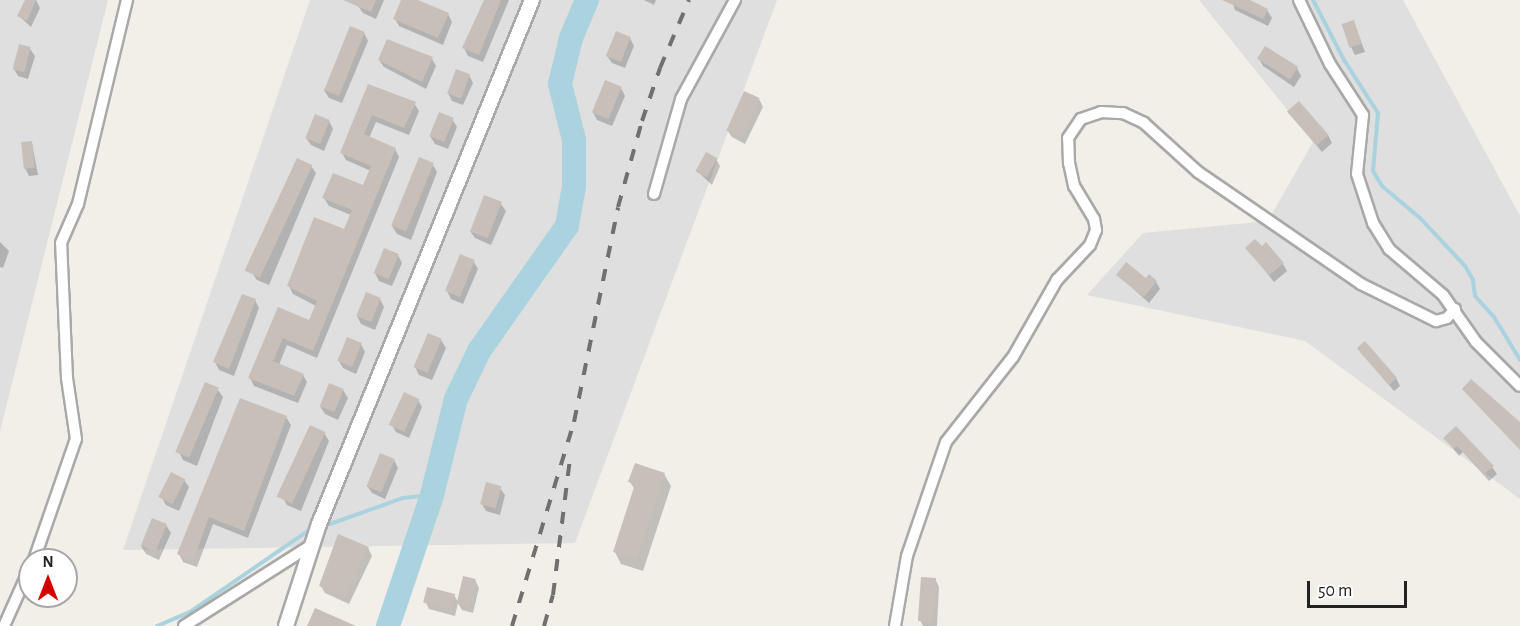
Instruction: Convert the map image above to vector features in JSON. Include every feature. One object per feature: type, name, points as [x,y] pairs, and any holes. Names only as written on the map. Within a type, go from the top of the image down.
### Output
[{"type":"street","points":[[38,548],[76,439],[67,378],[61,243],[78,204],[127,0]]},
{"type":"street","points":[[286,626],[313,544],[532,0]]},
{"type":"street","points":[[654,194],[681,99],[735,0]]},
{"type":"street","points":[[1299,0],[1330,64],[1363,115],[1358,174],[1372,223],[1389,249],[1455,309],[1476,342],[1520,386]]},
{"type":"street","points":[[895,626],[907,556],[946,442],[1013,357],[1057,280],[1090,245],[1096,230],[1094,219],[1074,186],[1069,163],[1068,138],[1081,119],[1101,112],[1122,113],[1144,123],[1198,172],[1361,284],[1436,321],[1447,318],[1455,309]]},
{"type":"street","points":[[184,626],[313,544]]},
{"type":"street","points":[[4,626],[18,595]]},
{"type":"shaded area","points":[[0,0],[108,0],[0,431]]},
{"type":"shaded area","points":[[310,0],[777,0],[575,543],[123,550]]},
{"type":"shaded area","points":[[1199,0],[1403,0],[1520,216],[1520,499],[1305,341],[1087,295],[1143,233],[1268,221],[1313,142]]},
{"type":"building","points":[[25,0],[36,0],[27,21],[17,16]]},
{"type":"building","points":[[343,0],[376,0],[371,12]]},
{"type":"building","points":[[401,0],[418,0],[449,13],[438,38],[393,19]]},
{"type":"building","points":[[484,0],[501,0],[479,55],[462,48]]},
{"type":"building","points":[[1222,0],[1250,0],[1268,9],[1263,19]]},
{"type":"building","points":[[1354,20],[1362,44],[1349,48],[1342,24]]},
{"type":"building","points":[[350,26],[365,32],[339,96],[324,90]]},
{"type":"building","points":[[616,31],[631,37],[621,62],[606,56]]},
{"type":"building","points":[[387,39],[433,57],[422,82],[378,60]]},
{"type":"building","points":[[19,44],[31,47],[24,72],[13,69]]},
{"type":"building","points":[[1265,46],[1298,67],[1290,79],[1257,59]]},
{"type":"building","points":[[456,69],[470,74],[461,99],[447,93]]},
{"type":"building","points":[[605,80],[622,87],[609,119],[592,112]]},
{"type":"building","points":[[368,84],[416,102],[404,128],[372,115],[364,134],[396,148],[313,351],[283,338],[273,361],[304,374],[294,396],[248,378],[278,307],[309,320],[317,301],[287,286],[314,217],[344,229],[352,210],[322,198],[333,173],[363,185],[371,166],[340,153]]},
{"type":"building","points":[[744,91],[760,98],[742,137],[727,130]]},
{"type":"building","points":[[1299,101],[1329,135],[1316,145],[1287,111]]},
{"type":"building","points":[[439,112],[454,118],[444,142],[429,136]]},
{"type":"building","points":[[315,114],[330,120],[320,144],[305,138]]},
{"type":"building","points":[[32,141],[35,168],[24,169],[21,142]]},
{"type":"building","points":[[706,152],[717,158],[707,178],[695,171]]},
{"type":"building","points":[[419,157],[434,163],[406,232],[391,226]]},
{"type":"building","points":[[297,158],[312,165],[260,278],[245,270]]},
{"type":"building","points":[[484,195],[502,202],[488,238],[470,231]]},
{"type":"building","points":[[1255,239],[1262,246],[1266,242],[1284,263],[1269,275],[1245,248]]},
{"type":"building","points":[[384,248],[399,254],[389,279],[374,273]]},
{"type":"building","points":[[460,254],[475,260],[460,297],[445,291]]},
{"type":"building","points":[[1126,262],[1146,278],[1149,274],[1157,281],[1144,297],[1116,275]]},
{"type":"building","points":[[366,292],[381,298],[371,322],[356,316]]},
{"type":"building","points":[[242,294],[256,299],[229,369],[213,362]]},
{"type":"building","points":[[428,333],[442,339],[427,373],[414,367]]},
{"type":"building","points":[[347,337],[362,343],[352,367],[337,361]]},
{"type":"building","points":[[1365,341],[1397,378],[1389,385],[1357,348]]},
{"type":"building","points":[[1471,379],[1520,422],[1520,450],[1462,389]]},
{"type":"building","points":[[205,382],[219,388],[189,458],[175,452]]},
{"type":"building","points":[[329,383],[344,389],[334,412],[320,406]]},
{"type":"building","points":[[404,392],[419,399],[404,432],[389,425]]},
{"type":"building","points":[[240,398],[287,416],[244,531],[209,517],[193,561],[177,554]]},
{"type":"building","points":[[310,425],[325,432],[292,504],[277,497]]},
{"type":"building","points":[[1456,426],[1494,466],[1484,474],[1457,446],[1454,449],[1443,438]]},
{"type":"building","points":[[380,453],[395,459],[381,492],[367,486]]},
{"type":"building","points":[[635,463],[665,473],[637,560],[613,552],[635,484],[628,482]]},
{"type":"building","points":[[171,472],[185,479],[173,504],[158,497]]},
{"type":"building","points":[[486,482],[501,486],[496,508],[480,504]]},
{"type":"building","points":[[152,518],[167,524],[156,552],[141,546]]},
{"type":"building","points":[[338,534],[369,547],[345,597],[319,586]]},
{"type":"building","points":[[463,576],[476,579],[469,606],[457,603]]},
{"type":"building","points":[[921,577],[936,578],[933,622],[918,621]]},
{"type":"building","points":[[427,587],[455,594],[451,610],[423,603]]},
{"type":"building","points":[[315,608],[356,626],[307,626]]},
{"type":"waterway","points":[[388,626],[432,495],[456,399],[479,351],[567,226],[574,187],[574,140],[560,84],[571,38],[587,0]]},
{"type":"waterway","points":[[1313,0],[1344,60],[1378,113],[1373,171],[1382,186],[1420,218],[1465,266],[1473,280],[1475,296],[1494,317],[1520,360]]},
{"type":"waterway","points":[[330,524],[403,498],[432,495]]},
{"type":"waterway","points":[[157,626],[190,612],[312,528]]},
{"type":"railway","points":[[512,626],[574,422],[618,207],[642,121],[660,68],[689,0]]},
{"type":"railway","points":[[544,626],[553,595],[570,458]]}]
